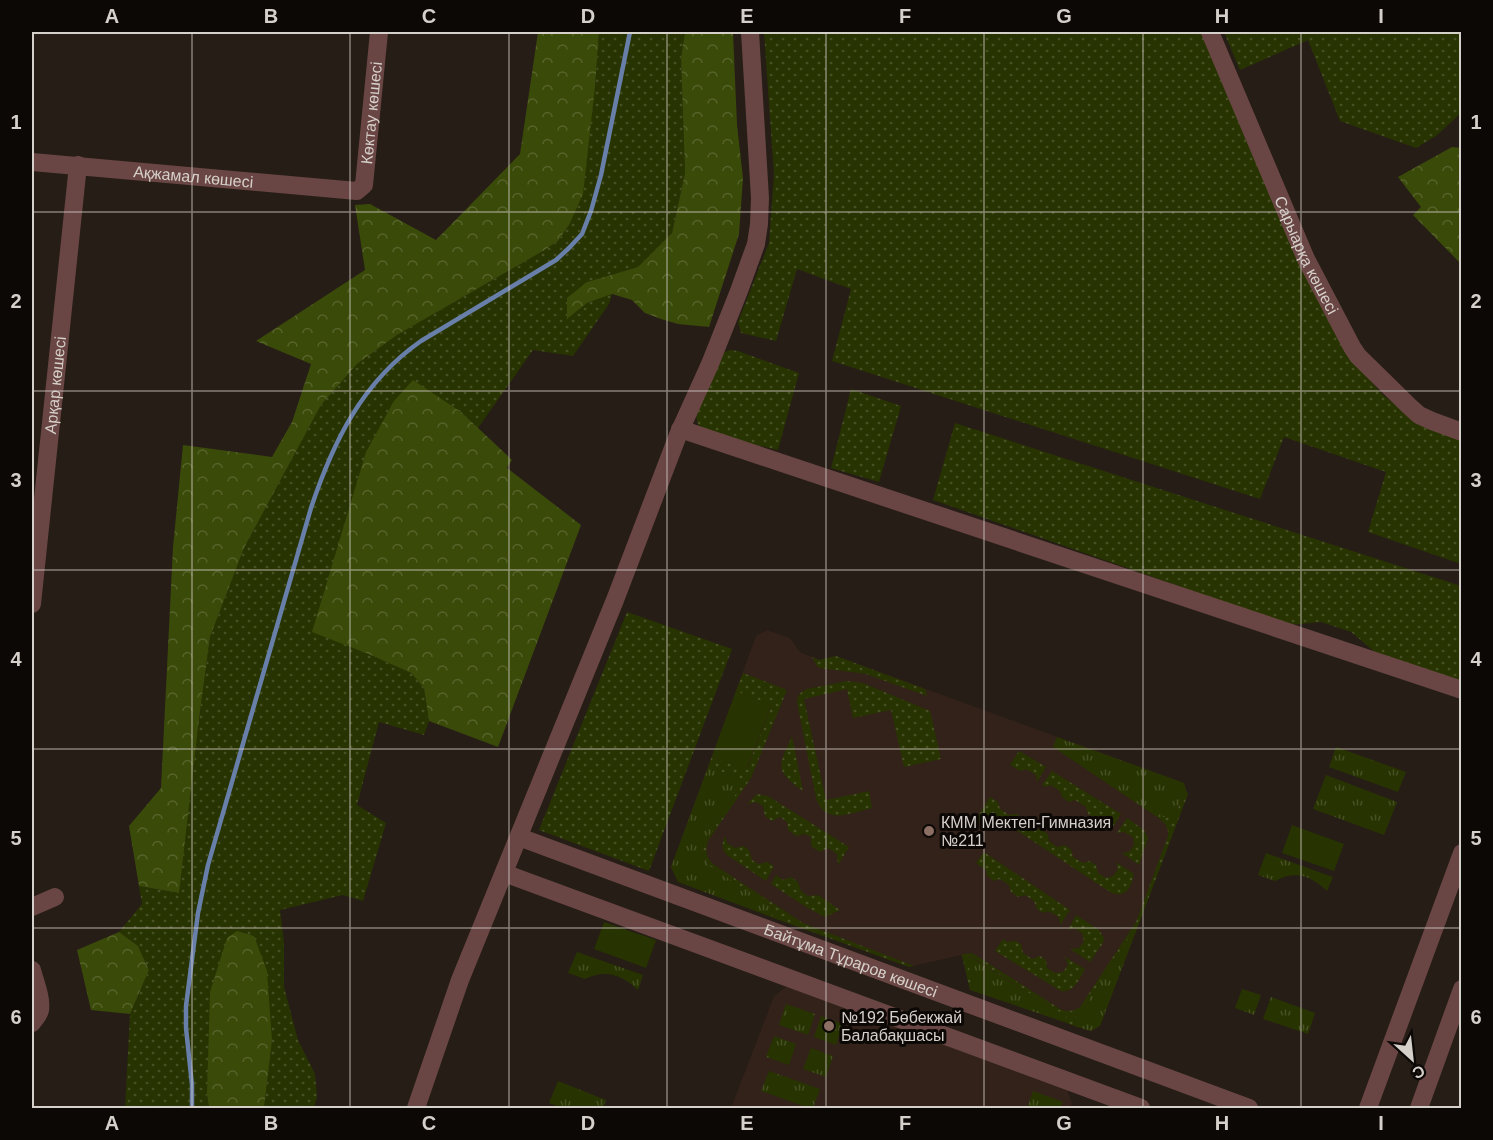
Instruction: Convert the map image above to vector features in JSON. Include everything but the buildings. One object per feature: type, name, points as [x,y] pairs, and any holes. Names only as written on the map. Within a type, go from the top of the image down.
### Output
[{"type":"street","name":"Көктау көшесі","points":[[357,191],[364,185],[379,32]]},
{"type":"street","points":[[416,1108],[460,980],[615,600],[680,429],[710,364],[756,244],[760,198],[750,32]]},
{"type":"street","name":"Сарыарқа көшесі","points":[[1210,32],[1306,259],[1352,347],[1358,356],[1419,415],[1461,432]]},
{"type":"street","name":"Ақжамал көшесі","points":[[32,162],[357,191]]},
{"type":"street","name":"Арқар көшесі","points":[[32,604],[78,165]]},
{"type":"street","points":[[680,429],[1461,690]]},
{"type":"street","name":"Байтұма Тұраров көшесі","points":[[519,837],[1249,1108]]},
{"type":"street","points":[[1368,1108],[1461,853]]},
{"type":"street","points":[[504,873],[1141,1108]]},
{"type":"street","points":[[32,907],[55,897]]},
{"type":"street","points":[[32,970],[40,1009],[32,1023]]},
{"type":"street","points":[[1419,1108],[1461,989]]},
{"type":"shaded area","name":"КММ Мектеп-Гимназия №211","points":[[767,630],[790,638],[800,652],[819,660],[836,656],[1184,783],[1188,794],[1100,1026],[1091,1031],[970,990],[962,955],[909,967],[678,882],[671,867],[756,636]]},
{"type":"shaded area","name":"№192 Бөбекжай Балабақшасы","points":[[787,986],[1067,1089],[1072,1104],[1070,1108],[731,1108],[774,996]]},
{"type":"green space","points":[[538,32],[599,32],[583,194],[569,225],[558,241],[543,251],[397,335],[357,364],[321,405],[244,548],[210,637],[179,893],[139,886],[129,826],[161,788],[173,547],[183,445],[272,457],[292,422],[311,364],[256,341],[365,270],[355,205],[370,204],[436,240],[520,154]]},
{"type":"green space","points":[[599,32],[685,32],[681,58],[685,173],[672,233],[638,267],[587,282],[567,319],[587,303],[612,294],[609,304],[573,356],[533,350],[478,428],[461,412],[366,653],[411,673],[424,688],[429,721],[424,735],[379,722],[357,805],[386,823],[363,901],[343,895],[280,910],[284,942],[284,987],[298,1040],[315,1074],[317,1097],[314,1108],[264,1108],[272,1041],[207,1094],[209,1108],[125,1108],[130,1014],[149,970],[138,946],[119,932],[142,904],[139,886],[178,893],[210,637],[244,548],[321,405],[357,364],[397,335],[558,241],[569,225],[595,87]]},
{"type":"green space","points":[[685,32],[733,32],[737,125],[743,178],[739,234],[709,327],[678,324],[661,319],[645,313],[632,300],[612,294],[587,303],[567,319],[567,298],[587,282],[638,267],[672,233],[685,173],[681,58]]},
{"type":"green space","points":[[764,32],[1204,32],[1358,367],[1382,394],[1399,408],[1461,440],[1461,564],[1368,532],[1386,472],[1284,437],[1260,499],[832,361],[851,289],[797,269],[776,341],[741,333],[738,322],[769,243],[774,175]]},
{"type":"green space","points":[[1224,32],[1461,32],[1461,113],[1436,136],[1416,148],[1340,121],[1308,40],[1240,70]]},
{"type":"green space","points":[[1452,147],[1461,148],[1461,264],[1413,215],[1421,207],[1398,177]]},
{"type":"green space","points":[[730,350],[799,373],[778,450],[709,434],[698,424],[696,414],[723,353]]},
{"type":"green space","points":[[413,380],[461,412],[512,460],[507,468],[581,525],[498,747],[429,721],[424,688],[411,673],[312,632],[366,452],[394,401]]},
{"type":"green space","points":[[851,389],[901,406],[879,482],[831,468]]},
{"type":"green space","points":[[955,423],[1461,586],[1461,683],[1381,657],[1351,632],[1321,622],[1290,625],[933,500]]},
{"type":"green space","points":[[627,612],[732,649],[649,871],[539,830]]},
{"type":"green space","points":[[836,656],[925,689],[927,696],[866,674],[820,668],[812,657],[819,660]]},
{"type":"green space","points":[[743,673],[787,690],[751,778],[708,841],[706,851],[709,858],[713,864],[803,923],[914,966],[909,967],[771,917],[773,907],[711,867],[704,859],[705,842],[744,781],[708,767],[712,756],[747,769],[771,706],[736,691]]},
{"type":"green space","points":[[847,681],[863,683],[930,711],[941,759],[904,767],[891,710],[853,718],[847,689],[804,699],[826,800],[869,791],[872,808],[832,815],[820,807],[816,798],[797,702],[800,694],[807,689]]},
{"type":"green space","points":[[736,691],[771,705],[746,770],[712,756]]},
{"type":"green space","points":[[792,736],[803,791],[787,778],[781,767]]},
{"type":"green space","points":[[1057,737],[1184,783],[1186,790],[1174,817],[1157,817],[1053,747]]},
{"type":"green space","points":[[1336,747],[1406,772],[1398,792],[1329,767]]},
{"type":"green space","points":[[1019,751],[1046,767],[1037,782],[1036,775],[1026,769],[1020,771],[1010,765]]},
{"type":"green space","points":[[708,767],[744,781],[705,842],[704,859],[711,867],[773,907],[771,917],[678,882],[671,867]]},
{"type":"green space","points":[[1052,771],[1121,814],[1111,830],[1110,823],[1100,816],[1094,818],[1088,814],[1086,807],[1075,800],[1069,802],[1062,797],[1060,791],[1051,785],[1046,787],[1042,785]]},
{"type":"green space","points":[[1326,775],[1397,802],[1384,835],[1313,809]]},
{"type":"green space","points":[[1186,790],[1188,794],[1135,934],[1132,932],[1083,1009],[1077,1013],[1074,1026],[1064,1022],[1066,1016],[968,955],[973,991],[970,990],[962,956],[960,956],[972,953],[1060,1009],[1070,1011],[1080,1007],[1136,922],[1168,836],[1168,830],[1157,817],[1174,817]]},
{"type":"green space","points":[[757,794],[768,796],[849,847],[838,865],[837,854],[828,848],[820,852],[811,846],[811,837],[805,834],[796,836],[788,830],[787,822],[780,817],[772,821],[765,816],[763,806],[756,802],[747,804]]},
{"type":"green space","points":[[990,797],[998,802],[1000,809],[1009,815],[1020,816],[1012,828],[992,814],[984,824],[976,819]]},
{"type":"green space","points":[[1127,818],[1144,830],[1148,838],[1139,865],[1122,853],[1129,852],[1134,845],[1133,837],[1124,832],[1117,833]]},
{"type":"green space","points":[[1024,819],[1025,826],[1033,831],[1040,829],[1048,834],[1049,841],[1057,847],[1064,845],[1071,849],[1073,857],[1083,863],[1089,861],[1096,865],[1098,873],[1106,878],[1113,876],[1118,869],[1116,862],[1134,874],[1127,891],[1120,894],[1110,892],[1016,830]]},
{"type":"green space","points":[[1292,825],[1344,844],[1334,871],[1282,853]]},
{"type":"green space","points":[[725,836],[727,843],[735,848],[743,846],[749,850],[752,860],[759,864],[767,862],[774,866],[766,881],[727,855],[723,846]]},
{"type":"green space","points":[[984,852],[1070,910],[1060,925],[1059,917],[1048,911],[1043,913],[1037,909],[1034,901],[1025,895],[1018,897],[1011,892],[1009,885],[1000,879],[994,881],[987,876],[986,870],[976,863]]},
{"type":"green space","points":[[1266,853],[1333,877],[1327,891],[1303,876],[1290,876],[1275,881],[1258,875]]},
{"type":"green space","points":[[776,875],[783,880],[791,877],[798,882],[801,891],[808,896],[818,895],[840,910],[825,917],[806,907],[771,884]]},
{"type":"green space","points":[[1076,915],[1099,930],[1104,938],[1090,962],[1070,949],[1079,948],[1084,941],[1082,933],[1074,928],[1068,930]]},
{"type":"green space","points":[[604,922],[656,940],[646,968],[594,949]]},
{"type":"green space","points":[[237,931],[254,936],[267,971],[272,1041],[264,1108],[209,1108],[207,1094],[210,992],[227,938]]},
{"type":"green space","points":[[119,932],[138,946],[149,970],[130,1014],[91,1010],[77,950]]},
{"type":"green space","points":[[1132,932],[1135,934],[1100,1026],[1091,1031],[1074,1026],[1077,1013],[1083,1009]]},
{"type":"green space","points":[[1003,939],[1007,942],[1015,941],[1021,944],[1023,953],[1032,959],[1040,956],[1046,960],[1047,968],[1055,973],[1063,972],[1068,965],[1065,957],[1085,969],[1073,988],[1061,991],[995,951]]},
{"type":"green space","points":[[577,952],[643,975],[638,990],[620,977],[613,975],[600,974],[585,979],[568,973]]},
{"type":"green space","points":[[967,955],[1066,1016],[1064,1022],[973,991]]},
{"type":"green space","points":[[1242,989],[1261,995],[1254,1015],[1235,1008]]},
{"type":"green space","points":[[1271,997],[1315,1013],[1308,1034],[1263,1019]]},
{"type":"green space","points":[[786,1004],[815,1014],[808,1035],[779,1025]]},
{"type":"green space","points":[[821,1016],[843,1024],[836,1045],[814,1037]]},
{"type":"green space","points":[[774,1036],[796,1044],[789,1065],[766,1057]]},
{"type":"green space","points":[[811,1048],[833,1056],[826,1077],[803,1069]]},
{"type":"green space","points":[[769,1071],[820,1089],[813,1108],[761,1091]]},
{"type":"green space","points":[[558,1081],[606,1100],[603,1108],[563,1108],[549,1103]]},
{"type":"green space","points":[[1033,1091],[1063,1102],[1060,1108],[1027,1108]]},
{"type":"waterway","points":[[192,1108],[186,1006],[198,913],[208,865],[311,508],[329,460],[352,415],[366,394],[400,357],[421,341],[556,260],[582,234],[601,175],[630,32]]},
{"type":"place","name":"КММ Мектеп-Гимназия №211","points":[[929,831]]},
{"type":"place","name":"№192 Бөбекжай Балабақшасы","points":[[829,1026]]}]
